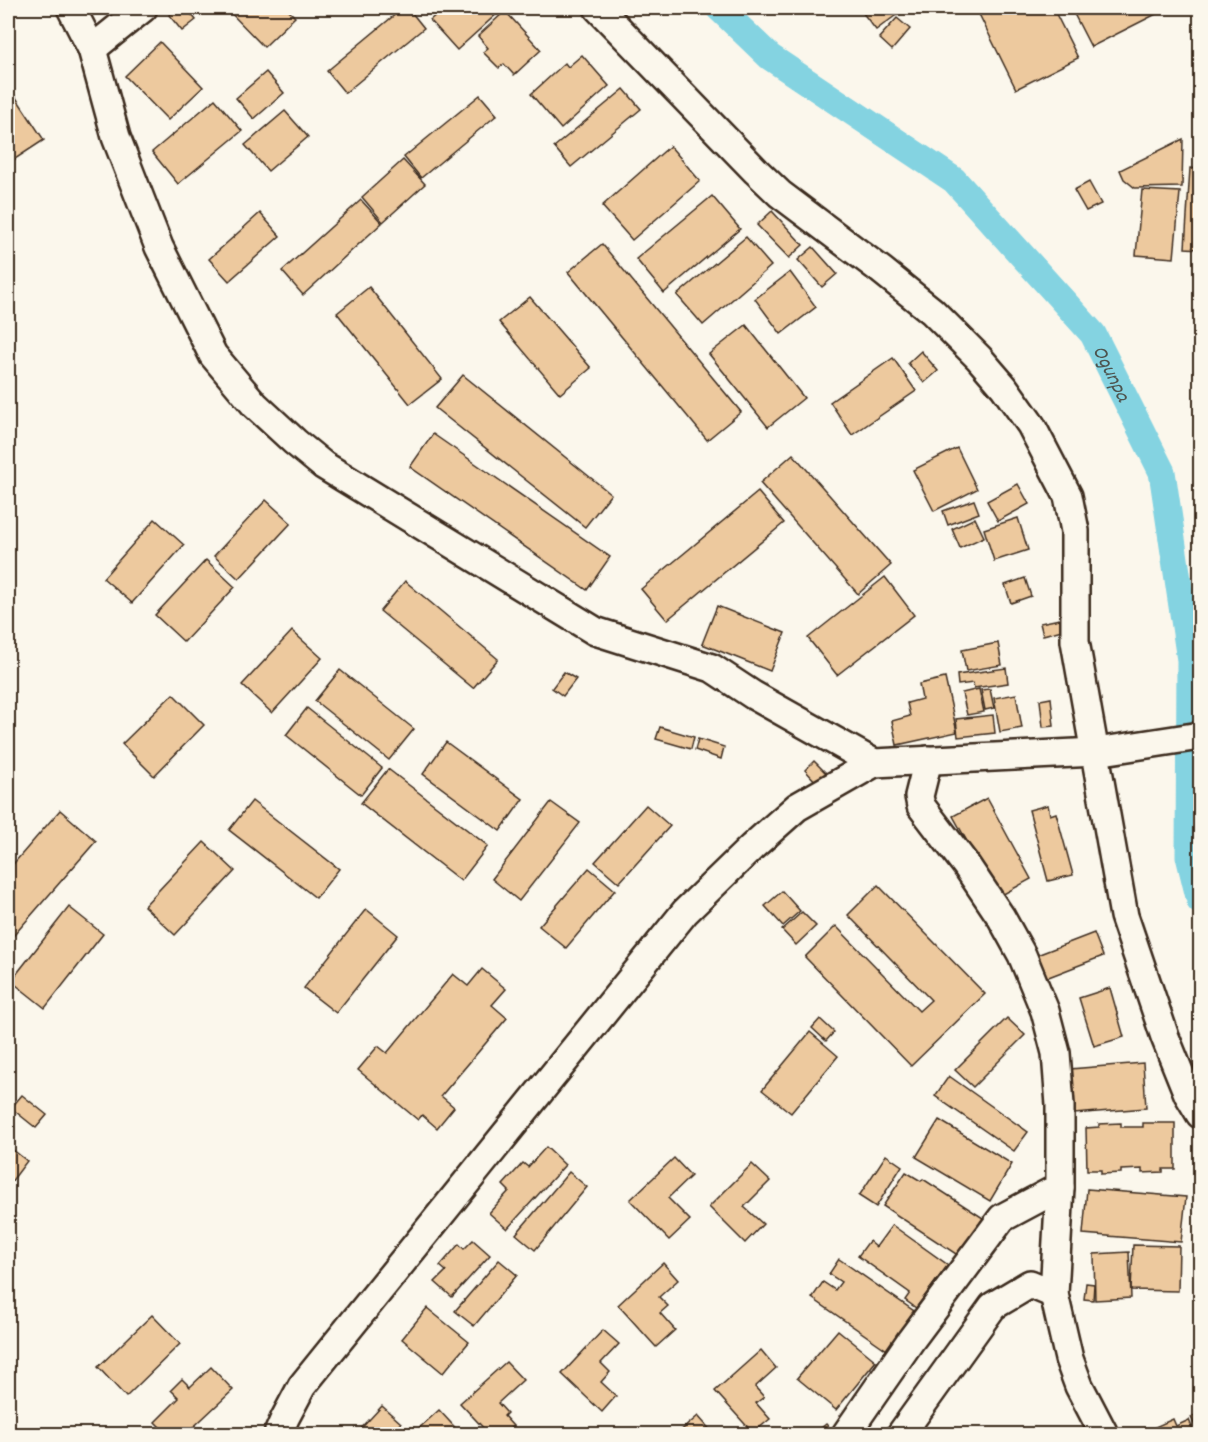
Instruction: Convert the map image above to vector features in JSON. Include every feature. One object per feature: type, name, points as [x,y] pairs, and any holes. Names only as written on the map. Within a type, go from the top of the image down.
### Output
[{"type":"street","points":[[71,8],[92,49],[116,137],[159,248],[213,355],[255,405],[323,465],[595,631],[712,668],[874,763]]},
{"type":"street","points":[[92,49],[143,8]]},
{"type":"street","points":[[598,8],[780,194],[932,311],[979,358],[1004,387],[1031,425],[1068,496],[1075,531],[1075,641],[1104,751],[1124,916],[1165,1037],[1188,1094],[1200,1114]]},
{"type":"street","points":[[279,1434],[302,1386],[685,912],[797,807],[874,763],[1104,751],[1200,736]]},
{"type":"street","points":[[928,760],[919,796],[921,806],[966,865],[1001,917],[1022,955],[1045,1011],[1056,1053],[1060,1105],[1060,1187],[1054,1294],[1069,1359],[1078,1386],[1104,1434]]},
{"type":"street","points":[[846,1434],[1002,1218],[1060,1187]]},
{"type":"street","points":[[901,1434],[993,1306],[1030,1284],[1054,1294]]},
{"type":"building","points":[[178,8],[186,8],[196,20],[182,31],[169,15]]},
{"type":"building","points":[[226,8],[286,8],[295,17],[264,47]]},
{"type":"building","points":[[403,8],[408,8],[424,28],[345,93],[327,71]]},
{"type":"building","points":[[444,8],[498,8],[501,10],[457,50],[430,20]]},
{"type":"building","points":[[859,8],[901,8],[903,10],[876,30]]},
{"type":"building","points":[[976,8],[1053,8],[1078,58],[1016,89]]},
{"type":"building","points":[[1071,8],[1168,8],[1091,47]]},
{"type":"building","points":[[505,11],[541,50],[514,75],[504,64],[499,68],[483,52],[488,48],[478,36]]},
{"type":"building","points":[[897,18],[910,29],[892,50],[879,38]]},
{"type":"building","points":[[160,42],[203,87],[168,120],[125,76]]},
{"type":"building","points":[[582,55],[609,86],[561,129],[531,94],[565,63],[568,67]]},
{"type":"building","points":[[266,72],[284,93],[254,119],[236,98]]},
{"type":"building","points":[[624,89],[641,109],[571,167],[554,147]]},
{"type":"building","points":[[11,90],[44,140],[12,161],[8,154],[8,92]]},
{"type":"building","points":[[480,95],[497,115],[421,178],[404,157]]},
{"type":"building","points":[[215,99],[242,131],[178,184],[152,152]]},
{"type":"building","points":[[285,111],[308,137],[268,171],[245,145]]},
{"type":"building","points":[[1183,139],[1182,187],[1135,188],[1124,179],[1120,170]]},
{"type":"building","points":[[670,146],[700,181],[632,240],[602,206]]},
{"type":"building","points":[[403,160],[425,184],[383,222],[362,197]]},
{"type":"building","points":[[1190,168],[1200,169],[1200,249],[1185,248]]},
{"type":"building","points":[[1089,182],[1101,204],[1086,211],[1074,190]]},
{"type":"building","points":[[1142,190],[1180,192],[1174,258],[1136,255]]},
{"type":"building","points":[[712,196],[740,229],[664,293],[636,259]]},
{"type":"building","points":[[361,200],[382,223],[303,295],[282,271]]},
{"type":"building","points":[[772,211],[803,245],[789,258],[757,225]]},
{"type":"building","points":[[260,213],[280,236],[229,281],[209,259]]},
{"type":"building","points":[[746,237],[771,266],[703,325],[677,295]]},
{"type":"building","points":[[602,244],[741,412],[707,440],[568,272]]},
{"type":"building","points":[[813,247],[837,274],[822,287],[798,260]]},
{"type":"building","points":[[790,272],[816,307],[781,334],[755,299]]},
{"type":"building","points":[[369,287],[442,379],[410,404],[337,313]]},
{"type":"building","points":[[530,297],[591,368],[560,394],[499,322]]},
{"type":"building","points":[[746,325],[804,398],[768,427],[709,354]]},
{"type":"building","points":[[921,351],[938,371],[924,383],[908,363]]},
{"type":"building","points":[[893,358],[916,391],[852,435],[830,402]]},
{"type":"building","points":[[463,375],[611,494],[585,527],[435,408]]},
{"type":"building","points":[[433,434],[610,557],[587,590],[410,467]]},
{"type":"building","points":[[957,448],[977,489],[934,511],[913,470]]},
{"type":"building","points":[[793,454],[891,565],[858,594],[760,483]]},
{"type":"building","points":[[1018,484],[1029,504],[998,521],[987,501]]},
{"type":"building","points":[[758,492],[784,523],[667,620],[641,589]]},
{"type":"building","points":[[266,500],[291,523],[239,579],[214,556]]},
{"type":"building","points":[[974,500],[979,513],[948,525],[943,511]]},
{"type":"building","points":[[975,518],[984,537],[960,548],[952,529]]},
{"type":"building","points":[[1018,518],[1028,550],[994,561],[984,529]]},
{"type":"building","points":[[155,519],[184,545],[132,603],[103,578]]},
{"type":"building","points":[[206,560],[235,587],[184,642],[155,615]]},
{"type":"building","points":[[885,577],[914,615],[837,675],[808,638]]},
{"type":"building","points":[[1025,578],[1031,596],[1011,603],[1005,585]]},
{"type":"building","points":[[405,581],[498,659],[473,688],[380,611]]},
{"type":"building","points":[[717,606],[785,633],[770,671],[702,644]]},
{"type":"building","points":[[1060,619],[1062,630],[1043,635],[1040,623]]},
{"type":"building","points":[[292,631],[322,658],[272,713],[242,685]]},
{"type":"building","points":[[998,643],[1002,665],[966,671],[962,650]]},
{"type":"building","points":[[1006,668],[1008,683],[974,688],[973,683],[958,685],[957,675]]},
{"type":"building","points":[[340,670],[414,729],[389,760],[315,701]]},
{"type":"building","points":[[564,672],[576,679],[563,696],[552,688]]},
{"type":"building","points":[[945,678],[957,732],[897,745],[892,721],[910,716],[907,703],[922,699],[919,684]]},
{"type":"building","points":[[979,689],[984,712],[967,715],[962,693]]},
{"type":"building","points":[[990,689],[994,708],[985,710],[981,690]]},
{"type":"building","points":[[173,694],[204,725],[154,776],[122,744]]},
{"type":"building","points":[[1016,694],[1022,728],[1000,732],[994,698]]},
{"type":"building","points":[[1051,698],[1054,726],[1043,727],[1040,700]]},
{"type":"building","points":[[307,708],[382,768],[361,795],[286,735]]},
{"type":"building","points":[[993,715],[995,733],[958,737],[956,719]]},
{"type":"building","points":[[660,727],[694,737],[691,749],[656,739]]},
{"type":"building","points":[[698,739],[724,747],[721,759],[695,750]]},
{"type":"building","points":[[446,742],[523,799],[500,831],[423,774]]},
{"type":"building","points":[[814,761],[827,774],[817,783],[805,770]]},
{"type":"building","points":[[388,769],[488,846],[461,881],[361,803]]},
{"type":"building","points":[[987,798],[1031,879],[998,897],[953,816]]},
{"type":"building","points":[[252,801],[339,869],[316,898],[229,830]]},
{"type":"building","points":[[551,802],[580,823],[519,901],[492,879]]},
{"type":"building","points":[[646,805],[670,826],[619,883],[595,862]]},
{"type":"building","points":[[1048,805],[1050,815],[1056,813],[1073,875],[1048,881],[1029,810]]},
{"type":"building","points":[[60,810],[96,841],[8,942],[8,870]]},
{"type":"building","points":[[204,842],[235,871],[175,935],[144,906]]},
{"type":"building","points":[[589,868],[615,890],[566,948],[539,926]]},
{"type":"building","points":[[878,885],[985,994],[911,1066],[805,957],[836,926],[919,1011],[931,1000],[848,915]]},
{"type":"building","points":[[782,891],[800,911],[783,926],[765,906]]},
{"type":"building","points":[[69,907],[103,934],[45,1008],[11,981]]},
{"type":"building","points":[[366,909],[398,935],[336,1013],[304,988]]},
{"type":"building","points":[[802,912],[816,926],[796,945],[782,930]]},
{"type":"building","points":[[1094,933],[1103,956],[1046,978],[1037,955]]},
{"type":"building","points":[[482,969],[506,989],[492,1005],[507,1018],[441,1096],[454,1107],[437,1128],[422,1115],[418,1120],[358,1070],[378,1046],[387,1053],[453,974],[468,986]]},
{"type":"building","points":[[1110,988],[1124,1037],[1094,1046],[1079,998]]},
{"type":"building","points":[[1007,1018],[1025,1035],[973,1087],[955,1070]]},
{"type":"building","points":[[820,1019],[834,1032],[826,1041],[812,1028]]},
{"type":"building","points":[[810,1032],[838,1056],[791,1113],[762,1090]]},
{"type":"building","points":[[1143,1063],[1146,1108],[1074,1114],[1070,1069]]},
{"type":"building","points":[[949,1076],[1028,1132],[1014,1151],[935,1096]]},
{"type":"building","points":[[22,1095],[47,1115],[36,1128],[11,1108]]},
{"type":"building","points":[[939,1120],[1012,1164],[990,1201],[916,1157]]},
{"type":"building","points":[[1121,1123],[1121,1127],[1143,1127],[1143,1123],[1175,1123],[1175,1169],[1142,1173],[1142,1169],[1121,1170],[1121,1173],[1101,1174],[1101,1170],[1087,1170],[1086,1128],[1099,1127],[1099,1124]]},
{"type":"building","points":[[8,1146],[27,1161],[8,1186]]},
{"type":"building","points":[[546,1147],[565,1165],[507,1229],[489,1213],[509,1191],[503,1185],[523,1163],[528,1167]]},
{"type":"building","points":[[886,1155],[902,1166],[876,1207],[859,1196]]},
{"type":"building","points":[[674,1158],[691,1176],[668,1198],[690,1220],[669,1240],[630,1200]]},
{"type":"building","points":[[752,1164],[770,1181],[744,1207],[763,1224],[745,1243],[709,1207]]},
{"type":"building","points":[[569,1172],[587,1187],[535,1250],[516,1234]]},
{"type":"building","points":[[906,1172],[921,1181],[923,1179],[983,1218],[959,1256],[883,1206]]},
{"type":"building","points":[[1087,1189],[1186,1197],[1181,1242],[1083,1234]]},
{"type":"building","points":[[892,1225],[948,1265],[916,1308],[905,1300],[910,1293],[858,1256],[869,1241],[876,1247]]},
{"type":"building","points":[[473,1240],[490,1255],[452,1297],[435,1282],[446,1271],[440,1266],[459,1244],[464,1249]]},
{"type":"building","points":[[1133,1245],[1179,1246],[1178,1291],[1131,1290]]},
{"type":"building","points":[[1129,1252],[1131,1298],[1095,1300],[1094,1254]]},
{"type":"building","points":[[839,1259],[914,1311],[887,1350],[812,1298],[823,1282],[835,1290],[841,1282],[829,1274]]},
{"type":"building","points":[[499,1260],[517,1275],[474,1326],[455,1311]]},
{"type":"building","points":[[663,1263],[678,1280],[659,1297],[668,1306],[660,1313],[675,1330],[656,1347],[618,1305]]},
{"type":"building","points":[[1086,1283],[1094,1284],[1093,1300],[1084,1299]]},
{"type":"building","points":[[427,1308],[469,1342],[443,1373],[402,1339]]},
{"type":"building","points":[[152,1315],[180,1344],[126,1397],[98,1367]]},
{"type":"building","points":[[603,1330],[619,1344],[601,1363],[610,1372],[601,1382],[616,1396],[602,1412],[562,1374]]},
{"type":"building","points":[[838,1330],[876,1361],[836,1410],[797,1378]]},
{"type":"building","points":[[761,1350],[776,1368],[755,1387],[764,1397],[756,1403],[770,1419],[753,1433],[715,1391]]},
{"type":"building","points":[[506,1362],[523,1380],[498,1403],[507,1413],[504,1416],[513,1426],[504,1434],[489,1434],[460,1403]]},
{"type":"building","points":[[211,1367],[233,1390],[186,1434],[167,1434],[155,1422],[179,1398],[171,1390],[182,1379],[190,1387]]},
{"type":"building","points":[[382,1406],[401,1423],[393,1431],[396,1434],[356,1434]]},
{"type":"building","points":[[439,1410],[461,1434],[421,1434],[417,1430]]},
{"type":"building","points":[[1200,1413],[1200,1434],[1199,1434],[1191,1417]]},
{"type":"building","points":[[698,1416],[713,1433],[677,1434]]},
{"type":"building","points":[[1173,1419],[1176,1426],[1189,1420],[1195,1434],[1154,1434],[1158,1433],[1155,1427]]},
{"type":"building","points":[[826,1424],[835,1434],[814,1434]]},
{"type":"waterway","name":"Ogunpa","points":[[719,8],[770,57],[954,180],[1093,334],[1162,472],[1190,660],[1189,856],[1200,901]]}]
